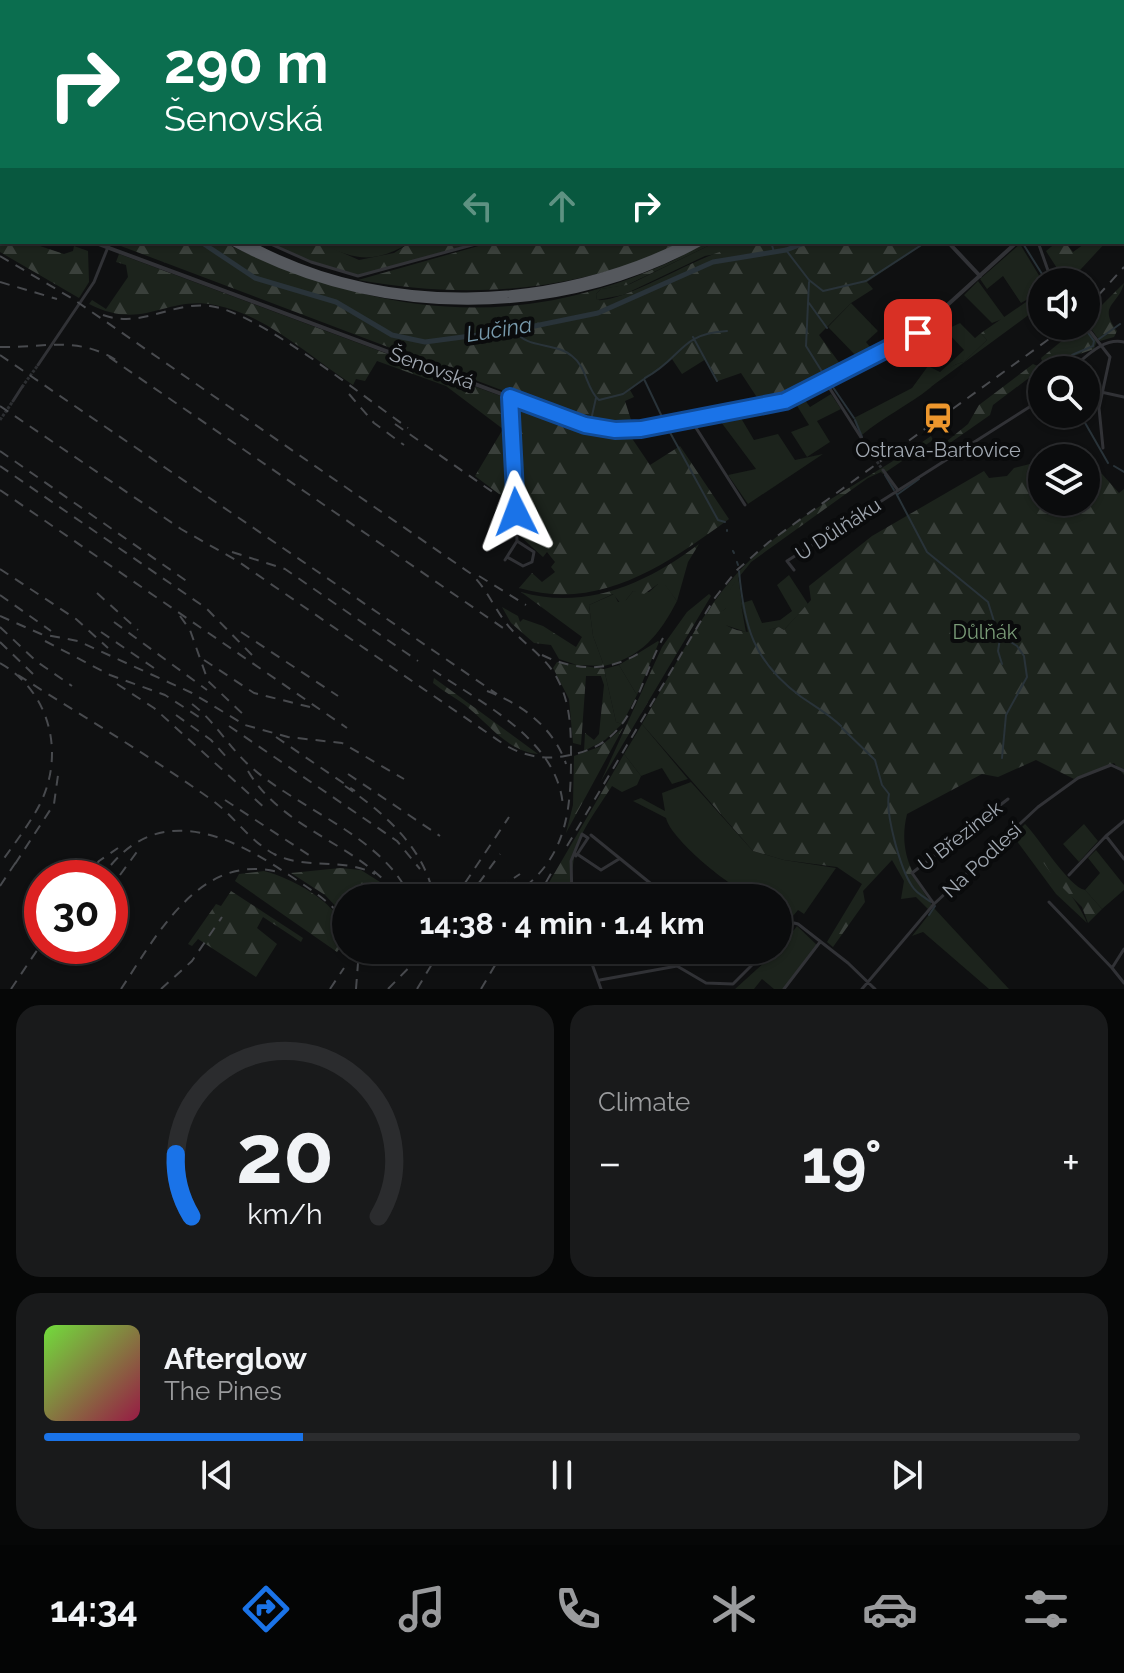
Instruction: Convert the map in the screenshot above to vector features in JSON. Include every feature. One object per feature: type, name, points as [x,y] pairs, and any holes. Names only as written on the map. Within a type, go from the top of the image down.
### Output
[{"type":"highway","points":[[236,244],[288,268],[341,286],[396,297],[466,302],[529,299],[579,290],[636,272],[697,244]]},
{"type":"highway","points":[[249,244],[293,264],[351,283],[401,292],[467,297],[528,293],[597,279],[684,244]]},
{"type":"street","points":[[270,244],[311,262],[358,276],[476,244]]},
{"type":"street","points":[[950,244],[980,276]]},
{"type":"street","name":"Šenovská","points":[[109,245],[510,397],[605,429],[626,431],[785,401],[911,338],[1015,244]]},
{"type":"street","points":[[1039,244],[1047,268]]},
{"type":"street","points":[[38,365],[94,282],[109,245]]},
{"type":"street","points":[[1098,342],[1110,357],[1101,392],[1099,426],[1103,448]]},
{"type":"street","points":[[1084,356],[1098,342],[1124,342]]},
{"type":"street","points":[[825,381],[862,439]]},
{"type":"street","points":[[13,401],[22,387]]},
{"type":"street","points":[[1101,392],[1124,397]]},
{"type":"street","points":[[510,397],[517,541],[506,558],[523,566],[532,562],[534,552],[517,541]]},
{"type":"street","name":"U Důlňáku","points":[[794,570],[787,561],[1028,408]]},
{"type":"street","points":[[690,420],[745,505]]},
{"type":"street","name":"U Důlňáku","points":[[883,470],[898,490]]},
{"type":"street","name":"Na Podlesí","points":[[862,989],[934,904],[1062,789],[1103,768],[1117,766],[1124,771]]},
{"type":"street","name":"U Březinek","points":[[934,904],[912,873],[1008,799]]},
{"type":"street","points":[[1069,875],[1124,821]]},
{"type":"street","points":[[571,861],[588,838],[582,834],[571,861],[572,884]]},
{"type":"street","points":[[591,835],[651,884]]},
{"type":"street","points":[[1106,836],[1124,859]]},
{"type":"street","points":[[577,854],[601,870],[619,859]]},
{"type":"street","points":[[1049,902],[1124,983]]},
{"type":"street","points":[[792,925],[794,923],[848,963],[875,989]]},
{"type":"street","points":[[784,989],[820,942]]},
{"type":"street","points":[[1113,969],[1124,949]]},
{"type":"street","points":[[592,964],[601,989]]},
{"type":"street","points":[[600,980],[677,966],[706,983],[733,984],[753,964]]},
{"type":"green space","points":[[0,244],[34,244],[64,254],[73,251],[74,246],[88,251],[89,282],[79,298],[0,252]]},
{"type":"green space","points":[[116,244],[228,244],[268,262],[360,293],[453,307],[501,307],[549,301],[598,289],[645,273],[706,244],[712,244],[627,285],[601,289],[596,294],[597,300],[625,294],[733,248],[757,244],[924,244],[867,282],[873,289],[851,303],[819,335],[843,368],[790,394],[760,402],[741,373],[718,381],[706,359],[682,374],[672,359],[630,390],[634,397],[625,401],[633,426],[607,426],[573,417]]},
{"type":"green space","points":[[271,244],[323,244],[359,260],[394,253],[408,244],[471,244],[358,276],[311,262]]},
{"type":"green space","points":[[323,244],[407,244],[376,257],[343,253]]},
{"type":"green space","points":[[679,244],[605,272],[524,287],[441,290],[358,280],[482,245]]},
{"type":"green space","points":[[712,244],[770,244],[705,256],[623,295],[597,300],[596,294],[601,289],[630,284]]},
{"type":"green space","points":[[1020,244],[1035,268],[1028,268],[1028,299],[1021,303],[1003,276],[987,289],[980,279]]},
{"type":"green space","points":[[1055,244],[1067,244],[1073,252],[1084,244],[1104,244],[1082,268],[1057,268],[1046,251]]},
{"type":"green space","points":[[119,254],[506,398],[515,537],[495,522],[505,507],[503,497],[475,476],[503,429],[446,386],[377,361],[365,381],[356,379],[353,385],[270,327],[234,310],[215,305],[197,303],[125,315],[89,304],[92,300],[106,309],[128,277],[126,265],[116,262]]},
{"type":"green space","points":[[978,281],[1005,318],[992,323],[964,295]]},
{"type":"green space","points":[[1124,283],[1109,310],[1111,322],[1117,331],[1114,337],[1100,341],[1099,340],[1100,307]]},
{"type":"green space","points":[[1028,301],[1028,315],[932,386],[946,370],[964,362],[987,340],[981,333]]},
{"type":"green space","points":[[851,303],[878,331],[866,342],[875,353],[860,360],[828,327]]},
{"type":"green space","points":[[960,323],[975,338],[981,333],[987,340],[922,394],[862,435],[854,418],[912,388],[928,366],[940,372],[964,350],[945,330]]},
{"type":"green space","points":[[1063,340],[1097,341],[1094,349],[1074,356],[1043,356]]},
{"type":"green space","points":[[1028,368],[1028,379],[993,405],[990,415],[940,450],[936,444],[941,446],[968,424],[979,405]]},
{"type":"green space","points":[[831,394],[841,409],[817,421],[830,442],[807,457],[791,432],[809,425],[794,401],[802,396],[810,407]]},
{"type":"green space","points":[[512,401],[590,431],[629,434],[650,465],[680,446],[729,519],[657,567],[605,589],[577,594],[549,594],[519,588],[532,573],[542,582],[555,572],[551,567],[555,562],[547,552],[543,557],[520,536]]},
{"type":"green space","points":[[738,413],[754,440],[778,434],[795,460],[823,454],[748,504],[728,475],[756,469],[718,418]]},
{"type":"green space","name":"Důlňák","points":[[931,436],[933,440],[883,474],[881,472],[868,478],[751,562],[731,589],[726,608],[717,616],[730,627],[745,632],[779,627],[784,630],[811,600],[809,586],[872,536],[984,471],[989,478],[1007,476],[1014,468],[1028,464],[1028,516],[1100,516],[1102,474],[1119,493],[1124,489],[1124,775],[1114,763],[1074,779],[1036,760],[998,777],[982,774],[907,814],[904,840],[909,862],[932,905],[928,909],[916,897],[901,899],[904,881],[892,860],[863,891],[865,902],[833,947],[827,942],[862,884],[837,867],[784,860],[753,851],[642,724],[701,621],[745,565],[811,512]]},
{"type":"green space","points":[[699,544],[688,562],[677,601],[665,585],[658,584],[644,594],[633,591],[622,605],[613,594],[589,605],[593,636],[604,666],[577,665],[559,659],[551,645],[534,643],[511,623],[502,607],[518,616],[520,622],[523,619],[543,626],[576,647],[582,637],[521,592],[569,598],[615,590],[659,571]]},
{"type":"green space","points":[[789,575],[808,604],[784,630],[779,627],[760,633],[748,632],[741,604],[746,632],[722,624],[716,616],[726,608],[726,596],[738,576],[742,603],[752,600],[762,623],[780,620],[792,611],[777,585]]},
{"type":"green space","points":[[658,584],[665,584],[677,601],[664,624],[639,651],[604,666],[593,636],[589,605],[614,594],[618,602],[626,600],[633,591],[649,592]]},
{"type":"green space","points":[[709,594],[711,596],[601,781],[662,647],[687,612]]},
{"type":"green space","points":[[659,642],[637,695],[619,665]]},
{"type":"green space","points":[[557,662],[604,669],[616,722],[622,724],[605,740],[584,751],[585,733],[594,740],[599,734],[604,685],[601,676],[586,676],[581,745],[573,743],[569,699],[553,668]]},
{"type":"green space","points":[[619,665],[637,695],[622,724],[616,722],[604,669]]},
{"type":"green space","points":[[434,678],[538,754],[507,742],[465,705],[433,683]]},
{"type":"green space","points":[[642,724],[688,779],[672,784],[662,768],[641,776],[624,754]]},
{"type":"green space","points":[[623,728],[566,833],[573,805],[574,756],[599,747]]},
{"type":"green space","points":[[624,754],[641,776],[637,785],[622,792],[612,786],[580,838],[573,863],[572,884],[548,884]]},
{"type":"green space","points":[[691,782],[753,851],[784,860],[836,868],[804,914],[798,910],[792,917],[792,884],[731,884],[688,849],[666,818],[633,801],[641,798],[665,811],[662,793]]},
{"type":"green space","points":[[1025,824],[1071,880],[1102,909],[1088,923],[1082,907],[1059,884],[1019,830]]},
{"type":"green space","points":[[1084,824],[1098,841],[1079,862],[1063,844]]},
{"type":"green space","points":[[1020,830],[1067,890],[1087,923],[1056,894],[1013,836]]},
{"type":"green space","points":[[1096,850],[1124,885],[1124,890],[1102,909],[1085,890],[1100,873],[1088,858]]},
{"type":"green space","points":[[340,868],[361,870],[380,882],[332,884],[332,902],[291,873]]},
{"type":"green space","points":[[264,871],[316,895],[332,910],[332,949],[235,881],[239,874]]},
{"type":"green space","points":[[231,891],[303,938],[301,942],[263,917],[257,928],[277,944],[256,977],[198,939],[192,946],[188,944],[216,904],[221,906]]},
{"type":"green space","points":[[934,908],[1009,989],[989,989],[923,932],[912,936]]},
{"type":"green space","points":[[797,926],[817,945],[783,989],[774,989],[762,979],[754,989],[735,989],[763,964],[792,964],[792,932]]},
{"type":"waterway","name":"Lučina","points":[[204,244],[255,278],[336,302],[392,335],[425,342],[515,330],[598,313],[713,262],[786,250],[802,244]]},
{"type":"waterway","points":[[772,244],[774,252]]},
{"type":"waterway","points":[[786,250],[809,280],[823,291],[866,281],[923,244]]},
{"type":"waterway","points":[[1023,244],[1038,268]]},
{"type":"waterway","points":[[809,282],[806,346],[826,378]]},
{"type":"waterway","points":[[809,303],[827,328]]},
{"type":"waterway","points":[[1100,338],[1120,324]]},
{"type":"waterway","points":[[515,330],[526,340],[572,356],[581,366],[599,400],[623,394],[644,379],[664,421]]},
{"type":"waterway","points":[[645,378],[690,342],[711,333],[727,331]]},
{"type":"waterway","points":[[693,337],[717,381]]},
{"type":"waterway","points":[[1072,356],[1093,346],[1093,340]]},
{"type":"waterway","points":[[828,380],[854,418]]},
{"type":"waterway","points":[[591,420],[596,398]]},
{"type":"waterway","points":[[855,420],[862,437]]},
{"type":"waterway","points":[[667,427],[718,520],[725,522]]},
{"type":"waterway","points":[[1088,428],[1108,463]]},
{"type":"waterway","points":[[868,449],[871,453]]},
{"type":"waterway","points":[[1114,466],[1124,472]]},
{"type":"waterway","points":[[885,475],[894,490]]},
{"type":"waterway","points":[[898,494],[919,479]]},
{"type":"waterway","points":[[896,493],[927,552],[988,602],[998,634],[1017,646],[1024,656],[1027,677],[1006,715],[1002,758]]},
{"type":"waterway","points":[[739,571],[748,625],[761,656],[784,683],[841,726]]},
{"type":"waterway","points":[[1000,638],[998,651],[1002,664]]},
{"type":"waterway","points":[[842,728],[875,760],[882,785],[889,794],[891,827],[907,878],[920,895],[931,902]]},
{"type":"waterway","points":[[929,915],[935,906]]},
{"type":"tunnel","points":[[22,387],[38,365]]},
{"type":"tunnel","points":[[0,420],[13,401]]},
{"type":"tunnel","points":[[862,439],[882,469]]},
{"type":"railway","points":[[0,256],[73,299],[476,578],[506,623],[554,673],[568,710],[571,782],[566,821],[552,855],[528,884]]},
{"type":"railway","points":[[1100,294],[1124,267]]},
{"type":"railway","points":[[0,282],[57,299]]},
{"type":"railway","points":[[103,315],[131,319],[196,306],[210,306],[230,312],[282,339],[408,428]]},
{"type":"railway","points":[[567,846],[714,599],[737,570],[769,542],[1048,340]]},
{"type":"railway","points":[[0,347],[75,346],[90,348],[119,362]]},
{"type":"railway","points":[[0,355],[497,694]]},
{"type":"railway","points":[[109,357],[506,630]]},
{"type":"railway","points":[[349,394],[374,423],[404,445]]},
{"type":"railway","points":[[0,406],[181,529],[236,560],[519,752],[541,757],[565,756],[588,750],[606,740],[630,712],[663,638]]},
{"type":"railway","points":[[395,424],[497,495]]},
{"type":"railway","points":[[0,451],[188,582]]},
{"type":"railway","points":[[0,466],[206,608],[252,655]]},
{"type":"railway","points":[[0,490],[347,728]]},
{"type":"railway","points":[[232,552],[285,569],[418,661]]},
{"type":"railway","points":[[0,569],[76,619],[108,648]]},
{"type":"railway","points":[[479,576],[526,605]]},
{"type":"railway","points":[[97,593],[138,630]]},
{"type":"railway","points":[[0,595],[51,631]]},
{"type":"railway","points":[[0,616],[41,634],[78,641],[192,693],[245,725],[288,737],[342,743],[404,779]]},
{"type":"railway","points":[[180,616],[190,630],[208,681],[246,717]]},
{"type":"railway","points":[[114,622],[207,690]]},
{"type":"railway","points":[[0,627],[36,661],[72,686]]},
{"type":"railway","points":[[101,632],[154,668]]},
{"type":"railway","points":[[241,632],[338,696]]},
{"type":"railway","points":[[45,641],[110,675],[165,695],[199,717]]},
{"type":"railway","points":[[0,642],[34,675]]},
{"type":"railway","points":[[542,655],[555,661],[594,667],[619,662],[644,650]]},
{"type":"railway","points":[[204,660],[254,693],[310,707]]},
{"type":"railway","points":[[0,663],[17,675],[41,706],[48,724],[52,763],[41,802],[0,864]]},
{"type":"railway","points":[[433,670],[494,710],[533,743],[548,762],[558,783],[563,807]]},
{"type":"railway","points":[[18,675],[209,798],[274,854],[298,861],[350,866],[375,874]]},
{"type":"railway","points":[[117,684],[154,708],[267,810]]},
{"type":"railway","points":[[487,691],[535,719],[554,739],[566,764]]},
{"type":"railway","points":[[192,704],[251,767],[362,841],[382,858],[402,884]]},
{"type":"railway","points":[[176,715],[211,740],[230,761]]},
{"type":"railway","points":[[229,726],[397,841],[420,869]]},
{"type":"railway","points":[[276,737],[355,791]]},
{"type":"railway","points":[[15,864],[54,804],[59,768]]},
{"type":"railway","points":[[248,771],[263,792],[282,809],[365,864],[387,884]]},
{"type":"railway","points":[[348,774],[440,836]]},
{"type":"railway","points":[[345,786],[401,833],[422,863],[430,884]]},
{"type":"railway","points":[[225,800],[315,859]]},
{"type":"railway","points":[[464,884],[509,817]]},
{"type":"railway","points":[[117,860],[132,846],[153,835],[176,831],[199,832],[222,839],[268,861],[332,906]]},
{"type":"railway","points":[[100,860],[118,848]]},
{"type":"railway","points":[[128,864],[139,849]]},
{"type":"railway","points":[[478,884],[500,854]]},
{"type":"railway","points":[[0,886],[20,856]]},
{"type":"railway","points":[[121,989],[166,923],[204,886],[226,874],[250,869],[278,872]]},
{"type":"railway","points":[[545,884],[553,870]]},
{"type":"railway","points":[[505,884],[520,874]]},
{"type":"railway","points":[[161,989],[192,961],[222,917]]},
{"type":"railway","points":[[11,989],[28,964]]},
{"type":"railway","points":[[356,989],[358,964]]},
{"type":"railway","points":[[388,989],[412,964]]},
{"type":"railway","points":[[417,989],[432,964]]},
{"type":"railway","points":[[481,989],[496,964]]},
{"type":"railway","points":[[330,989],[344,968]]},
{"type":"place","name":"Ostrava-Bartovice","points":[[938,418]]},
{"type":"route","points":[[516,512],[510,397],[585,425],[626,431],[641,429],[785,401],[918,333]]}]
